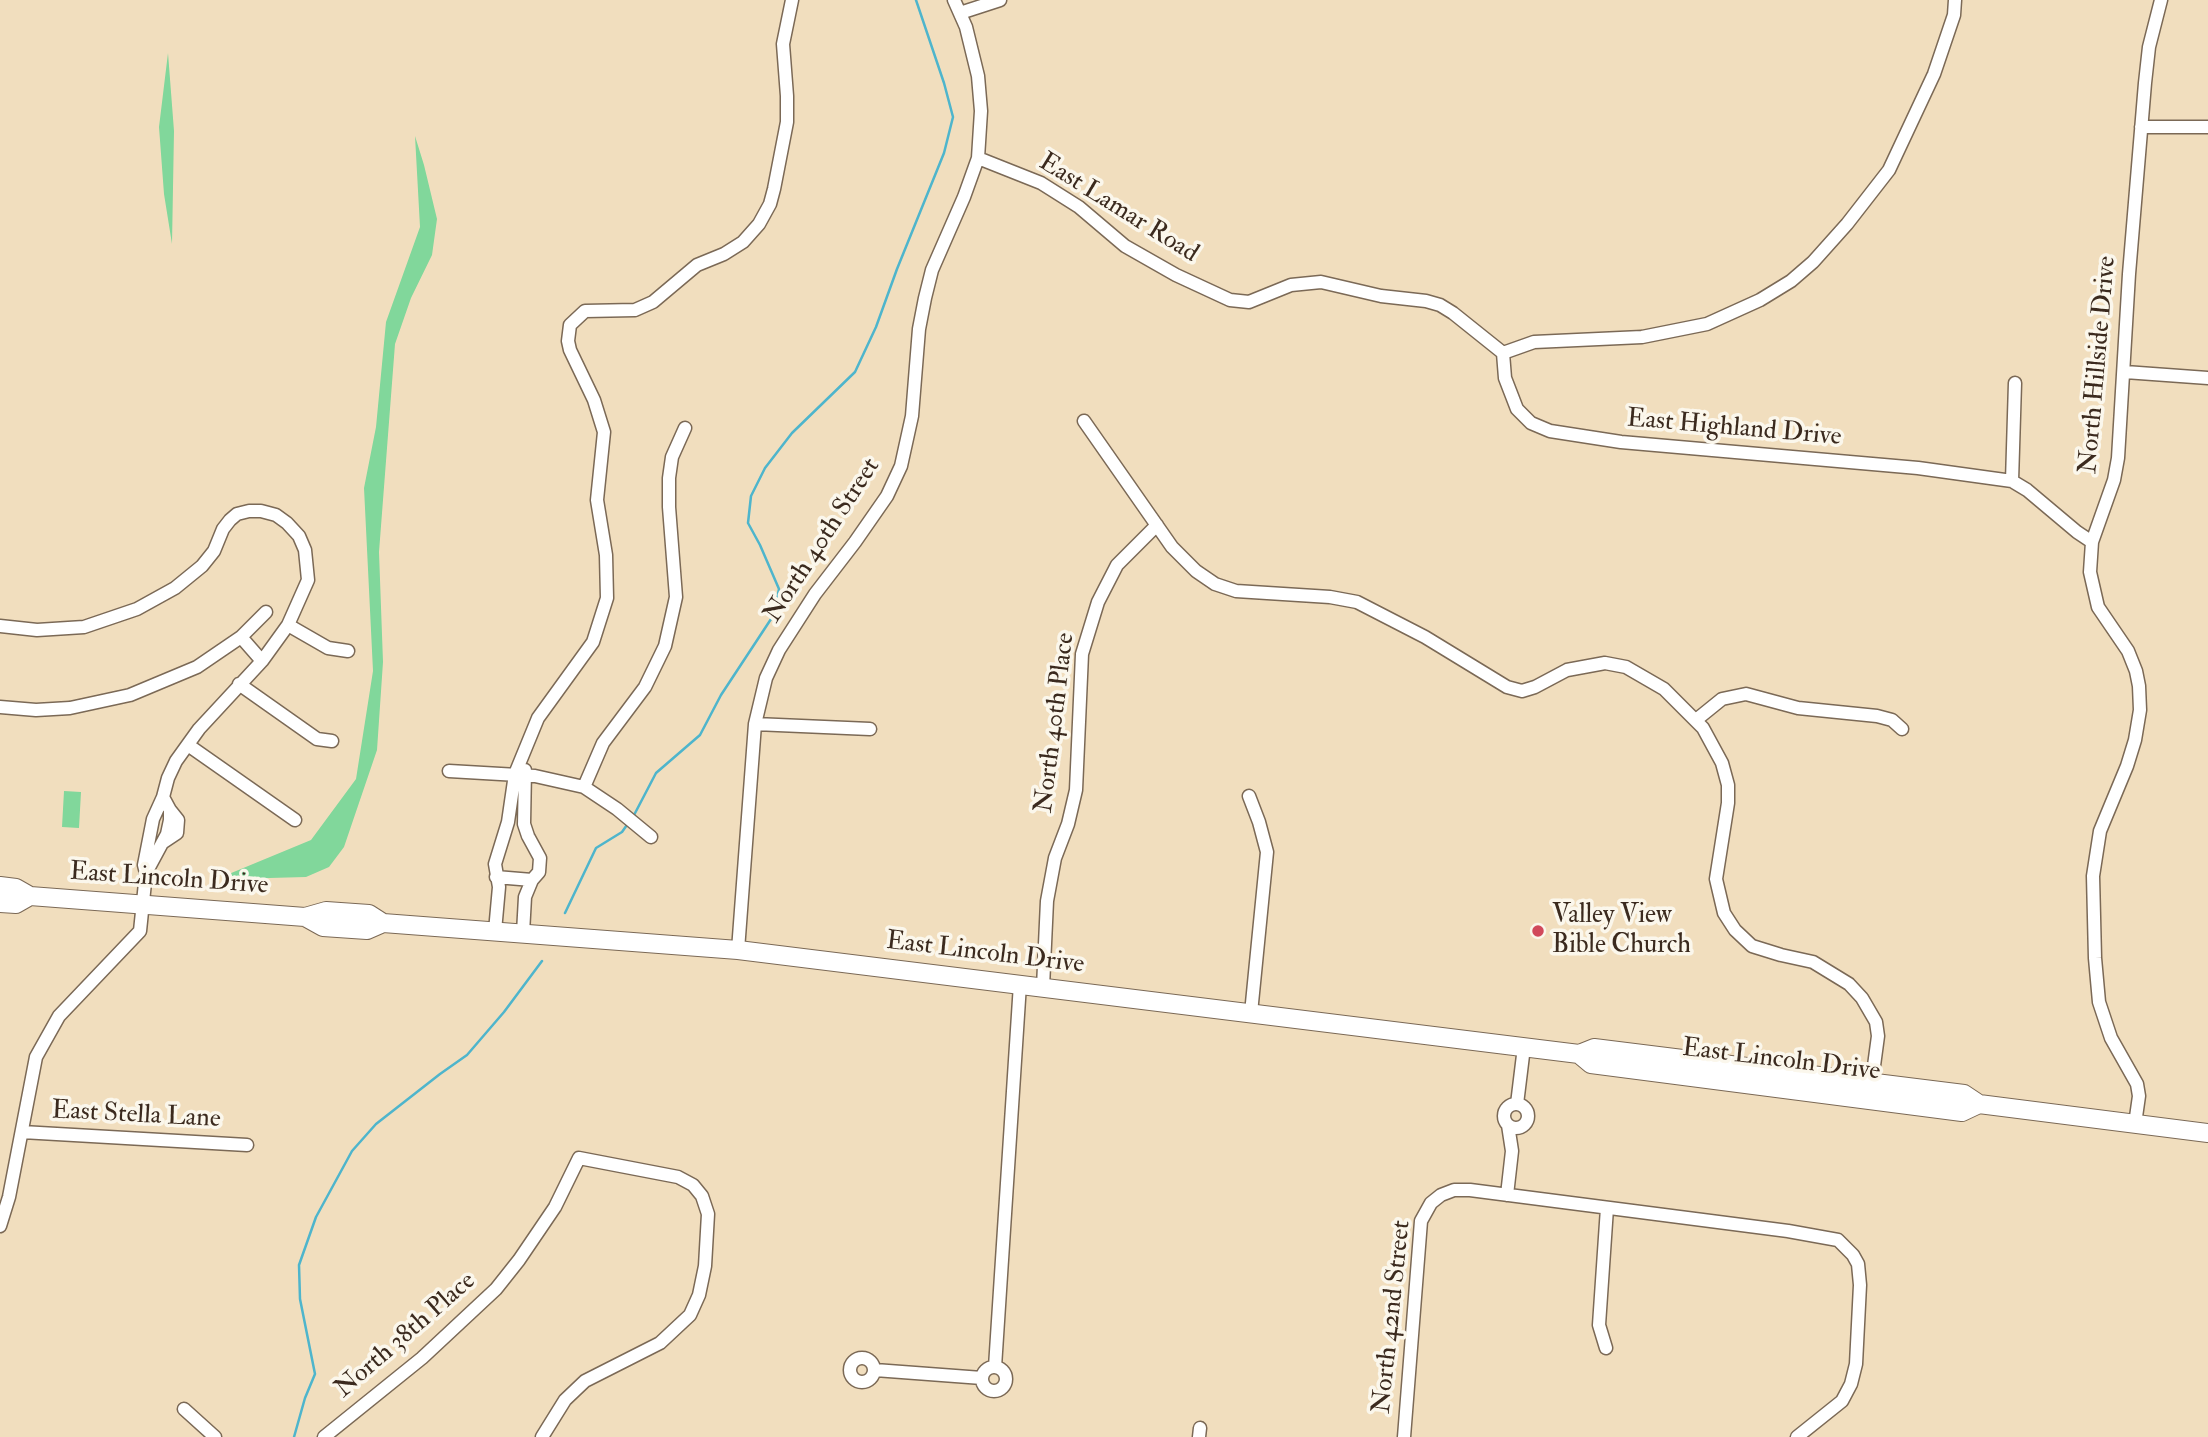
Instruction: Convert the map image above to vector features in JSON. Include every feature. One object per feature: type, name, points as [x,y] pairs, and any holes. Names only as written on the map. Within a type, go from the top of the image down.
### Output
[{"type":"main road","name":"East Lincoln Drive","points":[[0,887],[16,888],[30,896],[305,917],[323,927],[367,930],[383,923],[738,950],[1579,1054],[1591,1064],[1871,1091],[1962,1112],[1979,1104],[2208,1133]]},
{"type":"main road","name":"East Lincoln Drive","points":[[0,903],[16,904],[30,896]]},
{"type":"street","points":[[495,931],[499,887],[495,864],[520,775],[524,750],[538,718],[593,642],[607,598],[606,555],[597,500],[604,432],[594,400],[570,349],[570,325],[585,311],[635,310],[653,302],[697,265],[724,254],[743,242],[759,224],[770,204],[785,129],[788,96],[783,44],[792,0]]},
{"type":"street","name":"North 40th Street","points":[[738,950],[755,724],[766,678],[779,650],[814,594],[887,496],[901,466],[912,416],[919,330],[932,270],[978,158],[981,111],[978,76],[966,27],[954,0]]},
{"type":"street","points":[[960,13],[1000,0]]},
{"type":"street","points":[[1503,354],[1534,342],[1642,337],[1707,324],[1760,300],[1791,281],[1813,262],[1847,224],[1889,170],[1934,74],[1954,15],[1955,0]]},
{"type":"street","name":"North Hillside Drive","points":[[2135,1124],[2139,1096],[2137,1084],[2111,1038],[2099,1002],[2094,955],[2093,876],[2100,831],[2135,740],[2140,696],[2133,661],[2102,614],[2091,580],[2092,542],[2119,458],[2141,127],[2148,55],[2161,0]]},
{"type":"street","points":[[2141,127],[2208,127]]},
{"type":"street","name":"East Lamar Road","points":[[978,158],[1041,183],[1079,207],[1125,246],[1230,300],[1249,302],[1291,285],[1321,282],[1381,296],[1426,301],[1453,313],[1503,354]]},
{"type":"street","name":"East Highland Drive","points":[[1503,354],[1505,378],[1517,409],[1531,423],[1550,432],[1622,442],[1918,468],[2012,481]]},
{"type":"street","points":[[2125,372],[2208,378]]},
{"type":"street","points":[[2015,383],[2012,481],[2092,542]]},
{"type":"street","points":[[1084,421],[1172,547],[1215,584],[1236,592],[1331,597],[1357,602],[1425,637],[1507,687],[1522,691],[1567,670],[1605,663],[1626,667],[1664,689],[1696,720],[1714,744],[1723,763],[1728,785],[1728,803],[1716,879],[1724,913],[1735,930],[1752,946],[1813,962],[1849,984],[1862,998],[1876,1022],[1878,1036],[1871,1091]]},
{"type":"street","points":[[584,788],[603,743],[645,687],[666,646],[676,597],[669,478],[672,457],[685,428]]},
{"type":"street","points":[[0,626],[37,630],[84,626],[137,609],[175,588],[202,566],[214,551],[223,529],[237,514],[261,511],[276,515],[299,536],[305,550],[308,580],[288,625],[262,661],[211,714],[176,761],[153,819],[144,865],[140,931],[59,1016],[36,1057],[9,1197],[0,1226]]},
{"type":"street","name":"North 40th Place","points":[[1043,987],[1047,901],[1055,858],[1068,824],[1076,790],[1082,654],[1098,603],[1118,565],[1157,525]]},
{"type":"street","points":[[0,707],[36,710],[70,708],[130,695],[197,667],[241,637],[266,612]]},
{"type":"street","points":[[288,625],[328,649],[348,651]]},
{"type":"street","points":[[241,637],[262,661]]},
{"type":"street","points":[[239,684],[317,739],[332,741]]},
{"type":"street","points":[[1696,720],[1722,699],[1746,694],[1798,708],[1877,716],[1892,720],[1902,729]]},
{"type":"street","points":[[755,724],[870,729]]},
{"type":"street","points":[[188,745],[295,820]]},
{"type":"street","points":[[449,771],[520,775],[584,788],[617,809],[646,833]]},
{"type":"street","points":[[520,775],[524,824],[540,858],[540,872],[532,880],[526,897],[523,933]]},
{"type":"street","points":[[1249,796],[1267,852],[1251,1013]]},
{"type":"street","points":[[145,879],[162,843],[177,833],[178,820],[163,797]]},
{"type":"street","points":[[496,877],[532,880]]},
{"type":"street","points":[[995,1367],[1020,984]]},
{"type":"street","points":[[1517,1104],[1524,1048]]},
{"type":"street","points":[[1512,1151],[1508,1125],[1504,1118],[1510,1105],[1517,1104],[1528,1112],[1527,1121],[1521,1127],[1512,1151],[1507,1195],[1828,1236],[1847,1247],[1858,1264],[1860,1285],[1856,1364],[1852,1384],[1842,1401],[1797,1437]]},
{"type":"street","points":[[1508,1125],[1512,1128],[1521,1127]]},
{"type":"street","name":"East Stella Lane","points":[[22,1132],[247,1145]]},
{"type":"street","name":"North 38th Place","points":[[324,1437],[422,1358],[496,1289],[555,1207],[579,1158],[678,1177],[693,1185],[702,1196],[708,1214],[705,1266],[699,1296],[690,1315],[653,1347],[586,1381],[565,1400],[542,1437]]},
{"type":"street","name":"North 42nd Street","points":[[1404,1437],[1420,1221],[1431,1203],[1454,1190],[1507,1195]]},
{"type":"street","points":[[1606,1348],[1599,1325],[1607,1208]]},
{"type":"street","points":[[995,1367],[1005,1374],[1006,1382],[1002,1389],[994,1392],[986,1389],[982,1378],[985,1371],[995,1367]]},
{"type":"street","points":[[875,1370],[982,1378]]},
{"type":"street","points":[[184,1409],[215,1437]]},
{"type":"green space","points":[[168,53],[174,131],[172,244],[164,194],[159,127]]},
{"type":"green space","points":[[415,136],[437,219],[432,255],[411,298],[395,344],[379,552],[383,662],[377,750],[344,847],[329,867],[306,877],[232,879],[224,876],[311,840],[356,779],[373,671],[364,488],[376,427],[386,322],[420,227]]},
{"type":"green space","points":[[64,791],[81,792],[79,828],[62,827]]},
{"type":"waterway","points":[[633,817],[656,773],[700,735],[721,695],[773,616],[779,589],[748,523],[751,496],[765,468],[792,433],[855,372],[876,327],[944,153],[953,117],[916,0]]},
{"type":"waterway","points":[[565,913],[596,848],[622,832],[629,822]]},
{"type":"waterway","points":[[294,1437],[315,1374],[300,1299],[299,1265],[316,1217],[352,1151],[376,1124],[467,1055],[504,1012],[542,961]]},
{"type":"place","name":"Valley View Bible Church","points":[[1538,931]]}]
